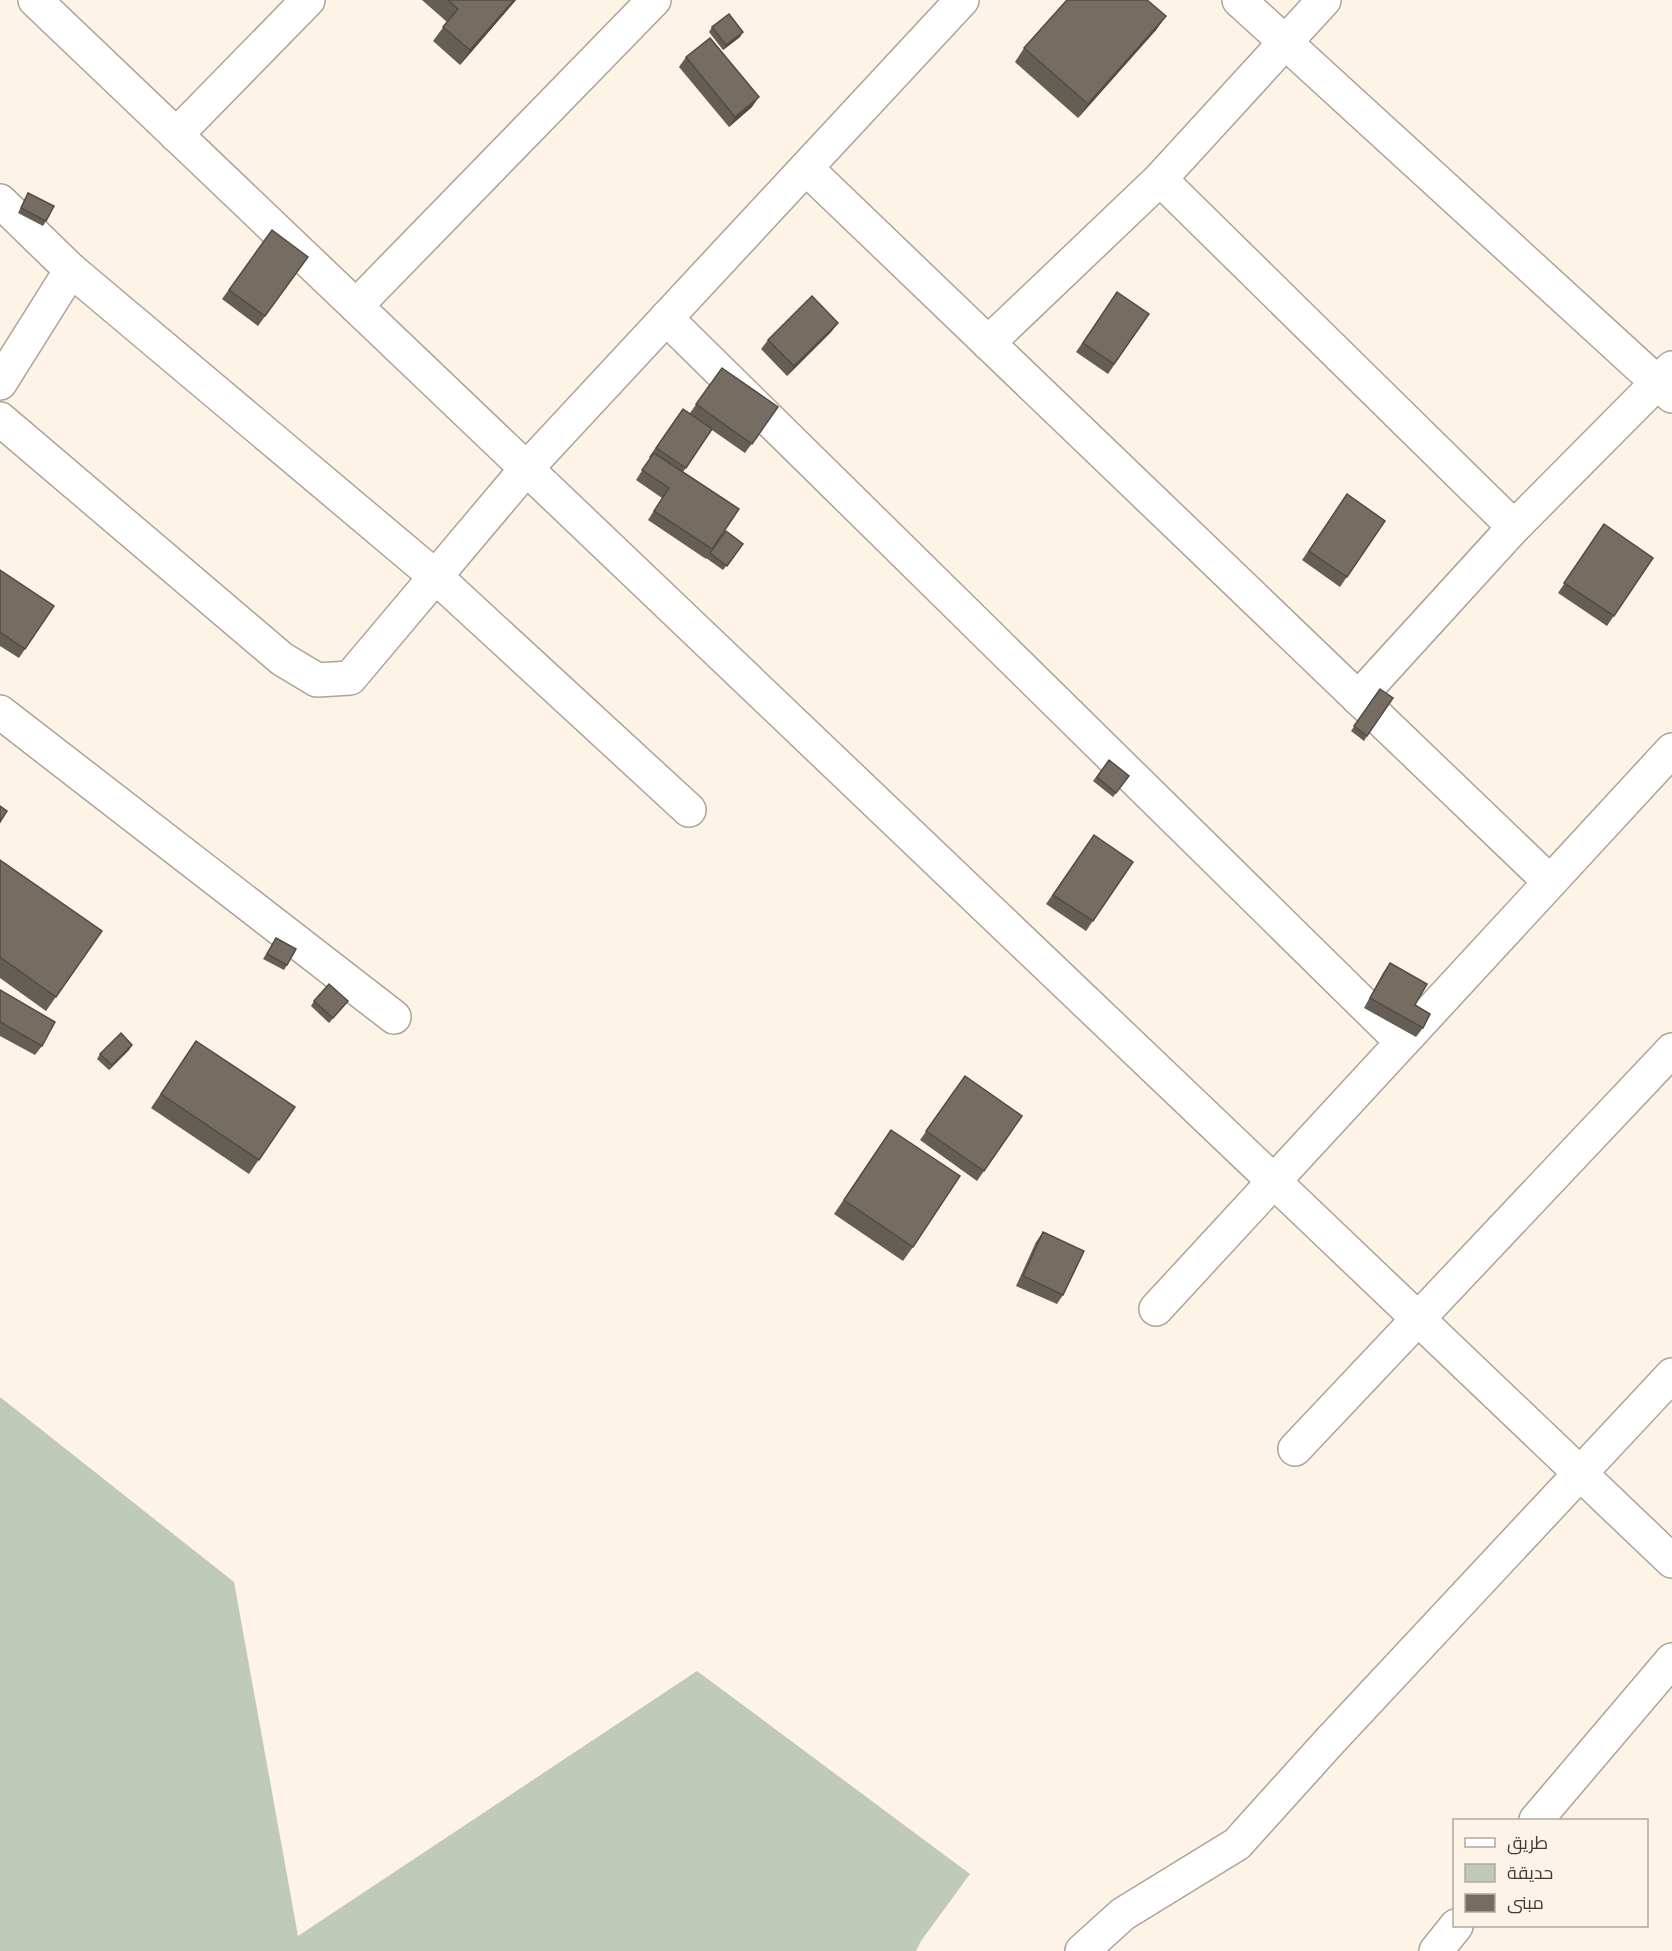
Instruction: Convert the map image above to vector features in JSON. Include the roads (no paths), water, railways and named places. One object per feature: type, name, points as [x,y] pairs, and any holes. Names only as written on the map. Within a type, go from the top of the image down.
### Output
[{"type":"street","points":[[35,0],[1672,1561]]},
{"type":"street","points":[[176,135],[308,0]]},
{"type":"street","points":[[356,306],[654,0]]},
{"type":"street","points":[[0,419],[282,659],[317,680],[350,678],[526,469],[962,0]]},
{"type":"street","points":[[1239,0],[1667,382],[1514,527],[1358,698]]},
{"type":"street","points":[[988,343],[1160,179],[1324,0]]},
{"type":"street","points":[[806,168],[1550,882]]},
{"type":"street","points":[[1160,179],[1514,527]]},
{"type":"street","points":[[0,201],[70,270],[436,577],[689,810]]},
{"type":"street","points":[[0,383],[70,270]]},
{"type":"street","points":[[666,318],[1402,1042]]},
{"type":"street","points":[[0,712],[394,1017]]},
{"type":"street","points":[[1156,1308],[1672,750]]},
{"type":"street","points":[[1295,1449],[1672,1050]]},
{"type":"street","points":[[1082,1951],[1124,1914],[1237,1844],[1329,1742],[1672,1375]]},
{"type":"street","points":[[1538,1819],[1672,1660]]},
{"type":"street","points":[[1436,1951],[1454,1927]]}]
